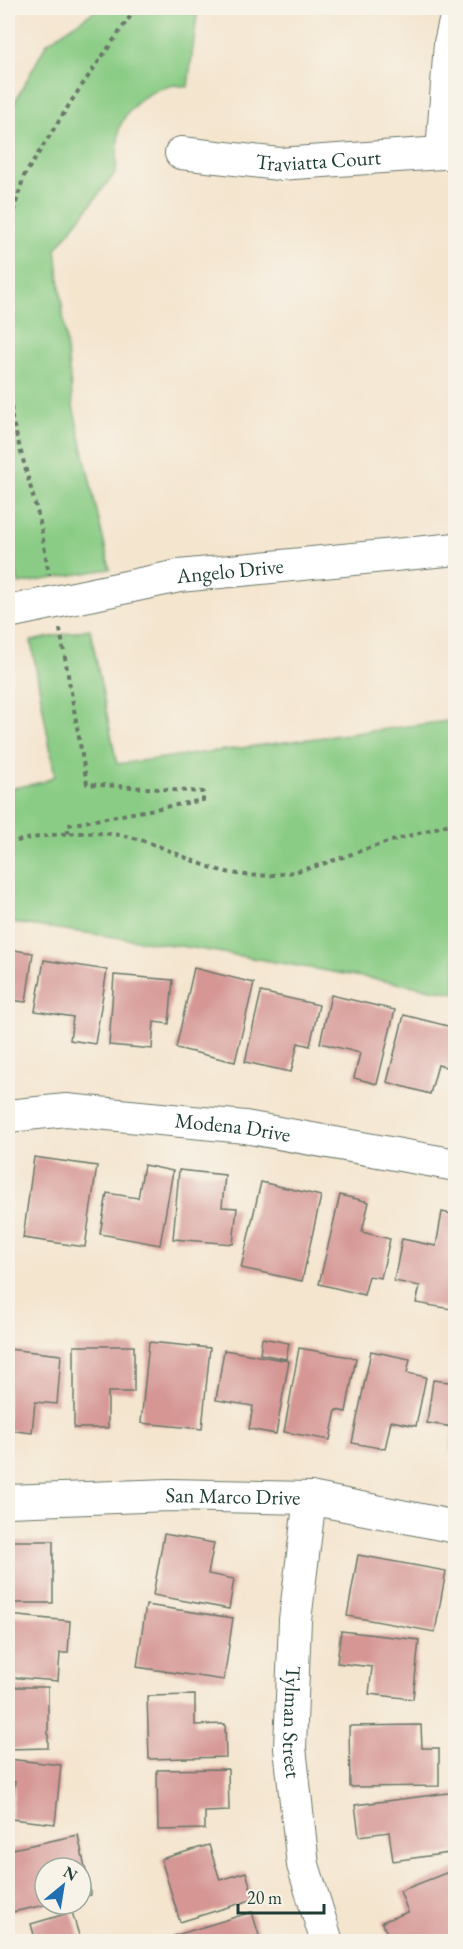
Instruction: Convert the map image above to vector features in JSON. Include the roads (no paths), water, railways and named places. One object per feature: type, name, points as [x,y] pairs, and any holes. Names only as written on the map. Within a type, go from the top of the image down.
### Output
[{"type":"street","points":[[449,153],[450,44],[456,17]]},
{"type":"street","name":"Traviatta Court","points":[[180,153],[279,164],[449,153]]},
{"type":"street","name":"Angelo Drive","points":[[8,612],[178,576],[456,549]]},
{"type":"street","name":"Modena Drive","points":[[8,1116],[66,1110],[244,1127],[456,1165]]},
{"type":"street","name":"San Marco Drive","points":[[8,1501],[169,1495],[310,1498],[456,1527]]},
{"type":"street","name":"Tylman Street","points":[[310,1498],[295,1620],[290,1748],[303,1865],[327,1941]]}]
